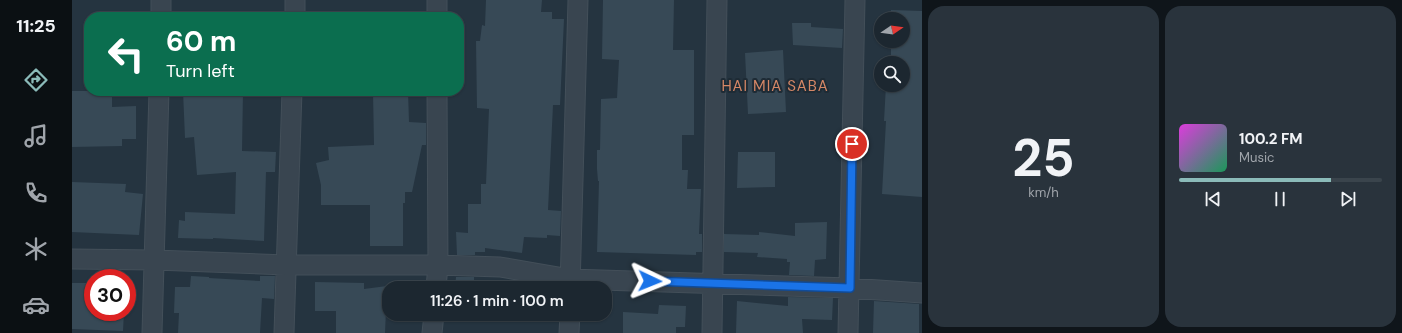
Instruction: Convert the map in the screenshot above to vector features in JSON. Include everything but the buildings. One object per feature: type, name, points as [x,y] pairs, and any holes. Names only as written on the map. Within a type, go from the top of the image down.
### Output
[{"type":"street","points":[[161,12],[162,0]]},
{"type":"street","points":[[295,0],[295,12]]},
{"type":"street","points":[[437,0],[437,12]]},
{"type":"street","points":[[570,281],[578,0]]},
{"type":"street","points":[[712,333],[718,0]]},
{"type":"street","points":[[848,333],[855,0]]},
{"type":"street","points":[[152,333],[159,96]]},
{"type":"street","points":[[284,333],[292,96]]},
{"type":"street","points":[[437,96],[438,265],[437,281]]},
{"type":"street","points":[[72,259],[155,260],[286,265],[438,265],[500,267],[561,281]]},
{"type":"street","points":[[612,283],[713,283],[850,288],[922,293]]},
{"type":"street","points":[[432,333],[433,321]]},
{"type":"street","points":[[570,321],[570,333]]},
{"type":"district","name":"HAI MIA SABA","points":[[775,86]]},
{"type":"route","points":[[650,281],[850,288],[852,144]]}]
